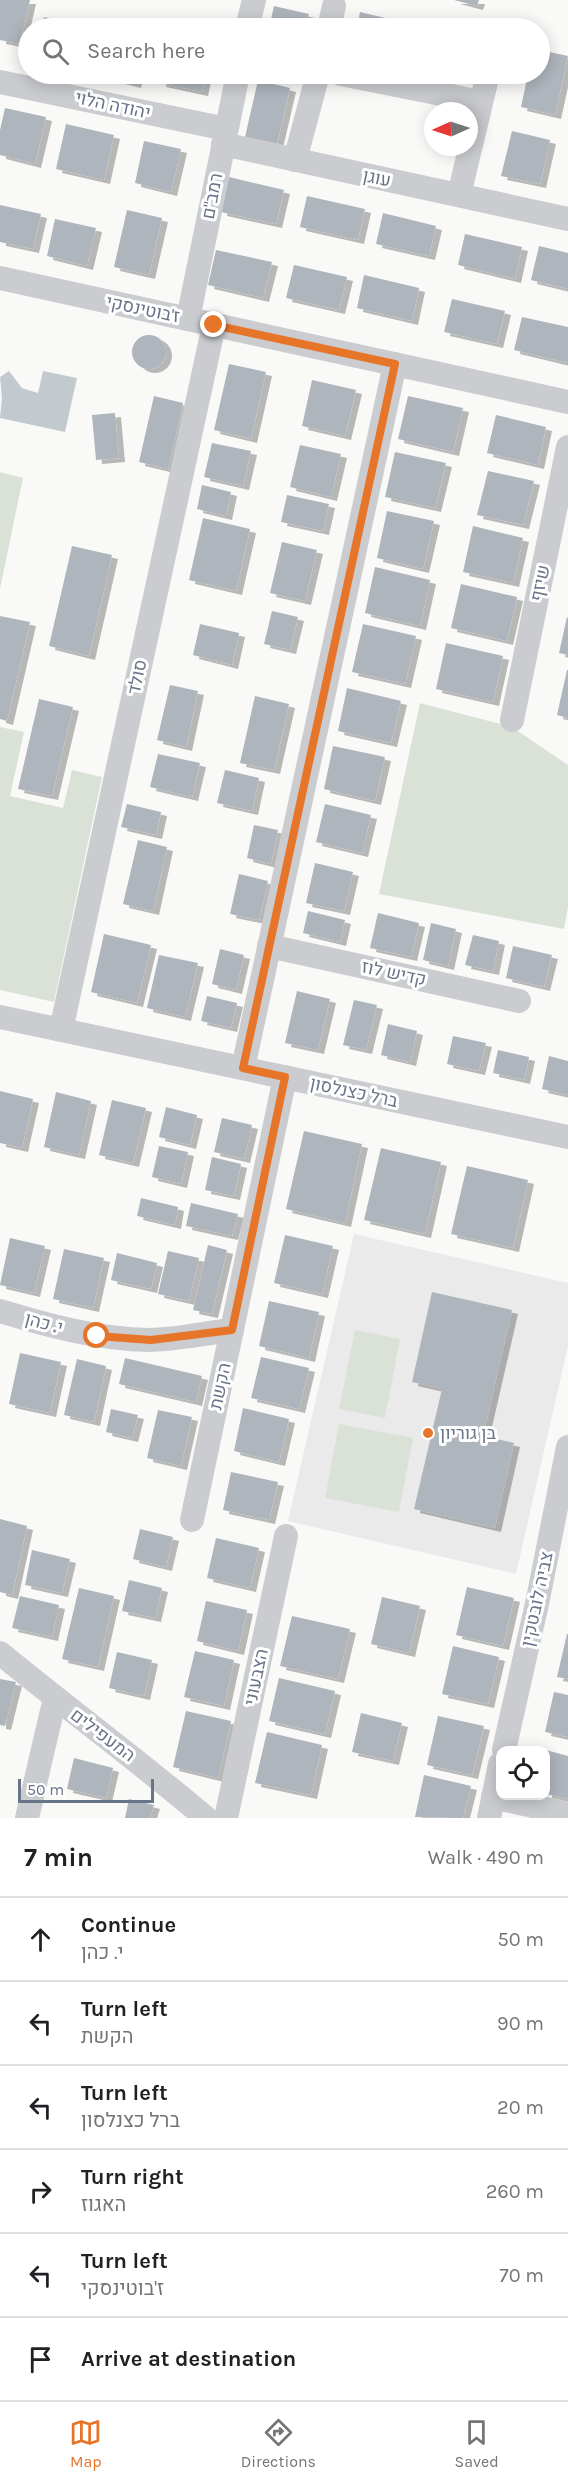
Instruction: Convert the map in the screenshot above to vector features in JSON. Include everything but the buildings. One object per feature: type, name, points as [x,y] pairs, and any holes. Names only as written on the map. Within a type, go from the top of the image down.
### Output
[{"type":"street","points":[[250,18],[254,0]]},
{"type":"street","name":"יהודה הלוי","points":[[0,82],[224,137]]},
{"type":"street","name":"רמב\"ם","points":[[188,319],[236,84]]},
{"type":"street","points":[[295,160],[315,84]]},
{"type":"street","points":[[391,84],[481,102]]},
{"type":"street","points":[[459,195],[486,84]]},
{"type":"street","name":"עוגן","points":[[224,137],[295,160],[568,219]]},
{"type":"street","name":"ז'בוטינסקי","points":[[0,278],[568,402]]},
{"type":"street","name":"סולד","points":[[61,1029],[214,325]]},
{"type":"street","points":[[243,1068],[395,364]]},
{"type":"street","name":"שיזף","points":[[512,720],[568,447]]},
{"type":"street","name":"קדיש לוז","points":[[269,946],[519,1001]]},
{"type":"street","name":"ברל כצנלסון","points":[[0,1017],[568,1137]]},
{"type":"street","name":"הקשת","points":[[192,1520],[285,1077]]},
{"type":"street","name":"י. כהן","points":[[0,1311],[39,1323],[97,1336],[151,1340],[232,1330]]},
{"type":"street","name":"צביה לובטקין","points":[[505,1746],[565,1476],[568,1447]]},
{"type":"street","name":"הצבעוני","points":[[226,1818],[286,1536]]},
{"type":"street","name":"המעפילים","points":[[0,1653],[149,1770],[206,1818]]},
{"type":"street","points":[[27,1818],[55,1698]]},
{"type":"street","points":[[496,1786],[491,1807],[568,1814]]},
{"type":"shaded area","points":[[9,371],[22,388],[38,393],[43,371],[77,378],[65,432],[0,418],[2,398],[0,377]]},
{"type":"shaded area","points":[[0,472],[23,478],[0,589]]},
{"type":"shaded area","points":[[420,703],[512,727],[568,765],[568,907],[564,929],[379,894]]},
{"type":"shaded area","points":[[0,727],[24,732],[10,796],[63,808],[72,770],[102,777],[54,1002],[0,990]]},
{"type":"shaded area","name":"בן גוריון","points":[[354,1234],[568,1283],[568,1346],[516,1574],[288,1521]]},
{"type":"shaded area","points":[[355,1330],[400,1339],[385,1418],[339,1409]]},
{"type":"shaded area","points":[[339,1424],[413,1438],[399,1512],[325,1498]]},
{"type":"place","name":"בן גוריון","points":[[428,1433]]},
{"type":"route","points":[[97,1336],[151,1340],[232,1330],[285,1077],[243,1068],[395,364],[214,325]]}]
